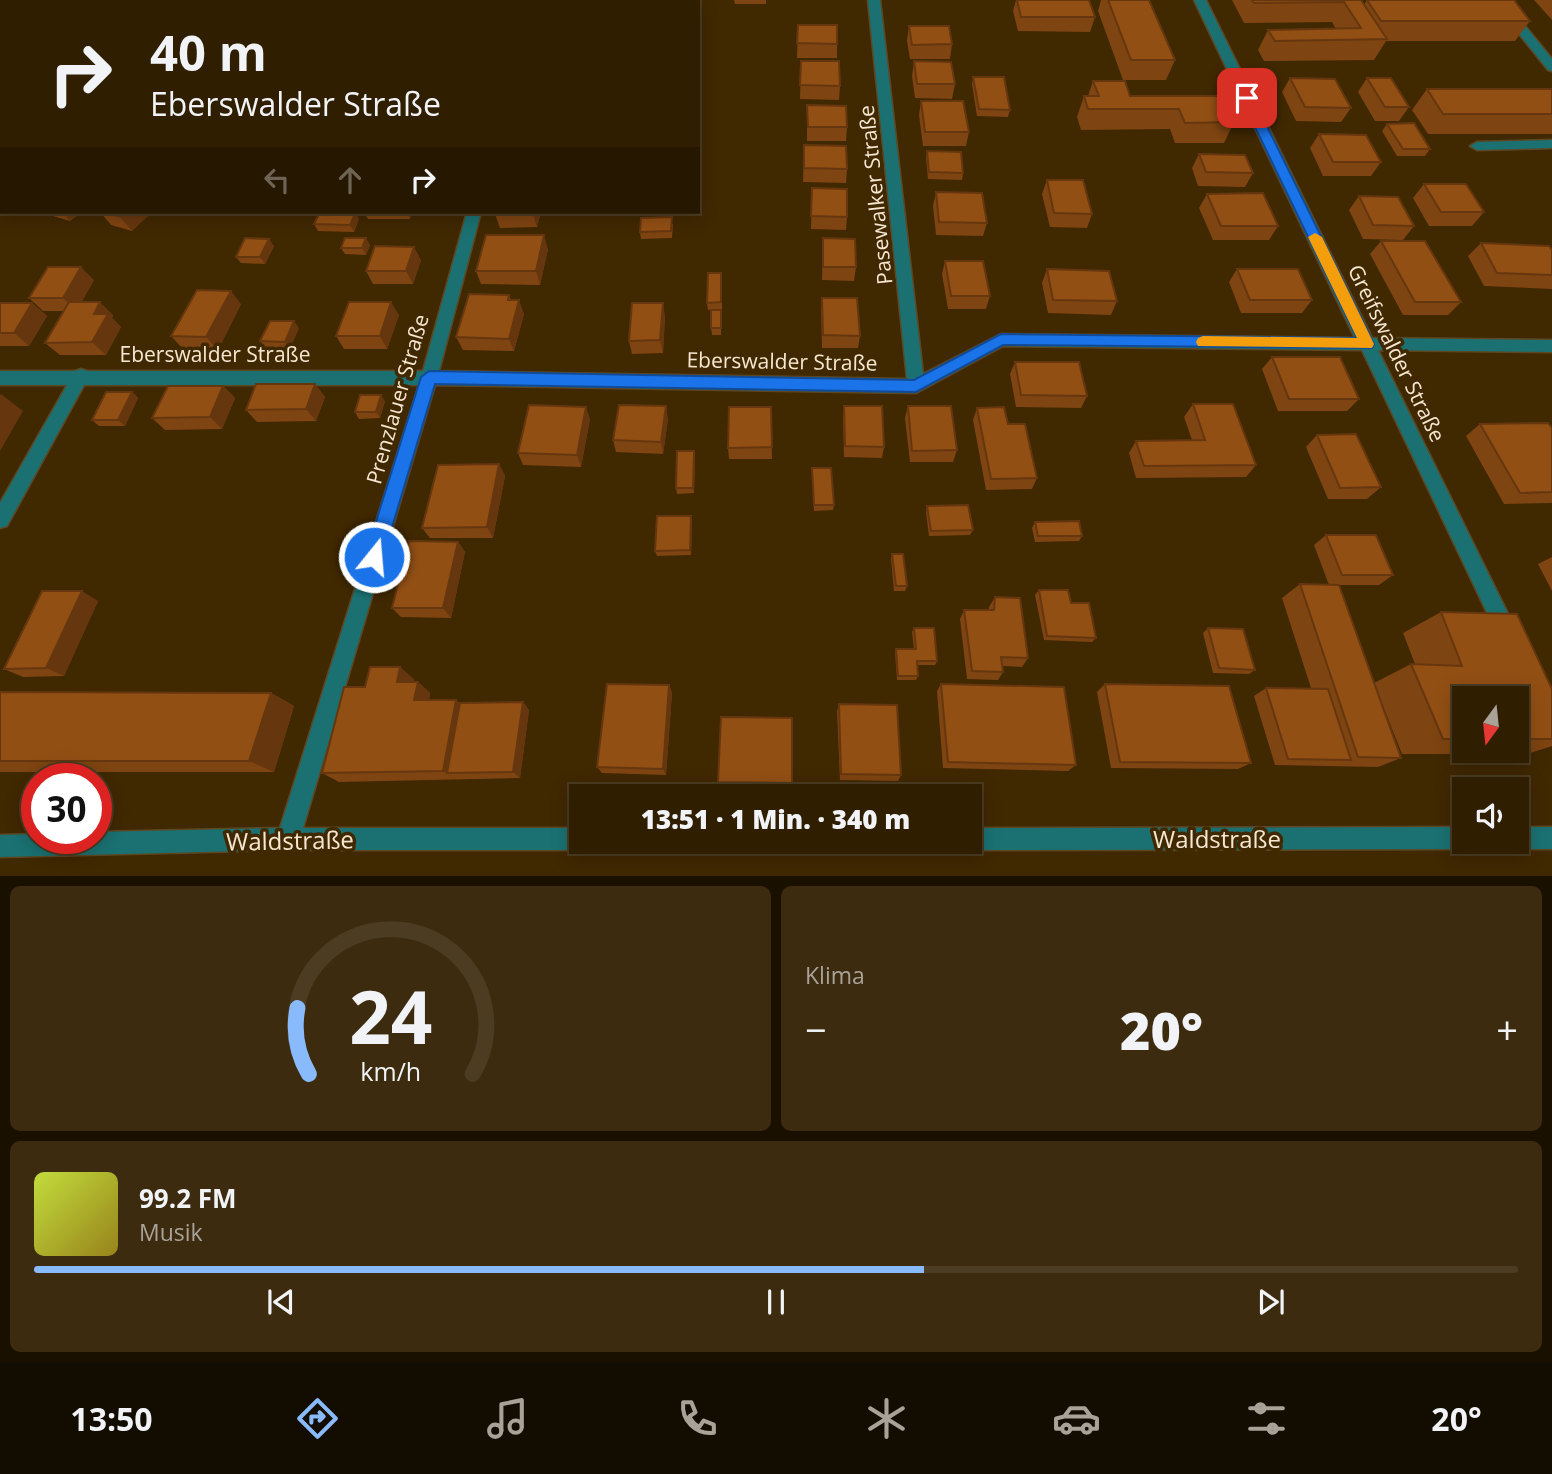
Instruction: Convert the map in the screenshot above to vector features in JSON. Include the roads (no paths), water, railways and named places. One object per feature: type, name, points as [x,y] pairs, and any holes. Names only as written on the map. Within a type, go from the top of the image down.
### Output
[{"type":"street","name":"Pasewalker Straße","points":[[874,0],[916,386]]},
{"type":"street","name":"Greifswalder Straße","points":[[1200,0],[1516,653]]},
{"type":"street","points":[[1498,0],[1552,67]]},
{"type":"street","points":[[1476,146],[1552,144]]},
{"type":"street","name":"Prenzlauer Straße","points":[[288,839],[429,377],[473,214]]},
{"type":"street","name":"Eberswalder Straße","points":[[0,378],[429,377],[916,386],[1001,340],[1552,346]]},
{"type":"street","points":[[0,520],[81,376]]},
{"type":"street","name":"Waldstraße","points":[[982,839],[1452,838]]},
{"type":"street","points":[[1529,838],[1552,838]]},
{"type":"street","name":"Waldstraße","points":[[0,846],[288,839],[569,839]]}]
